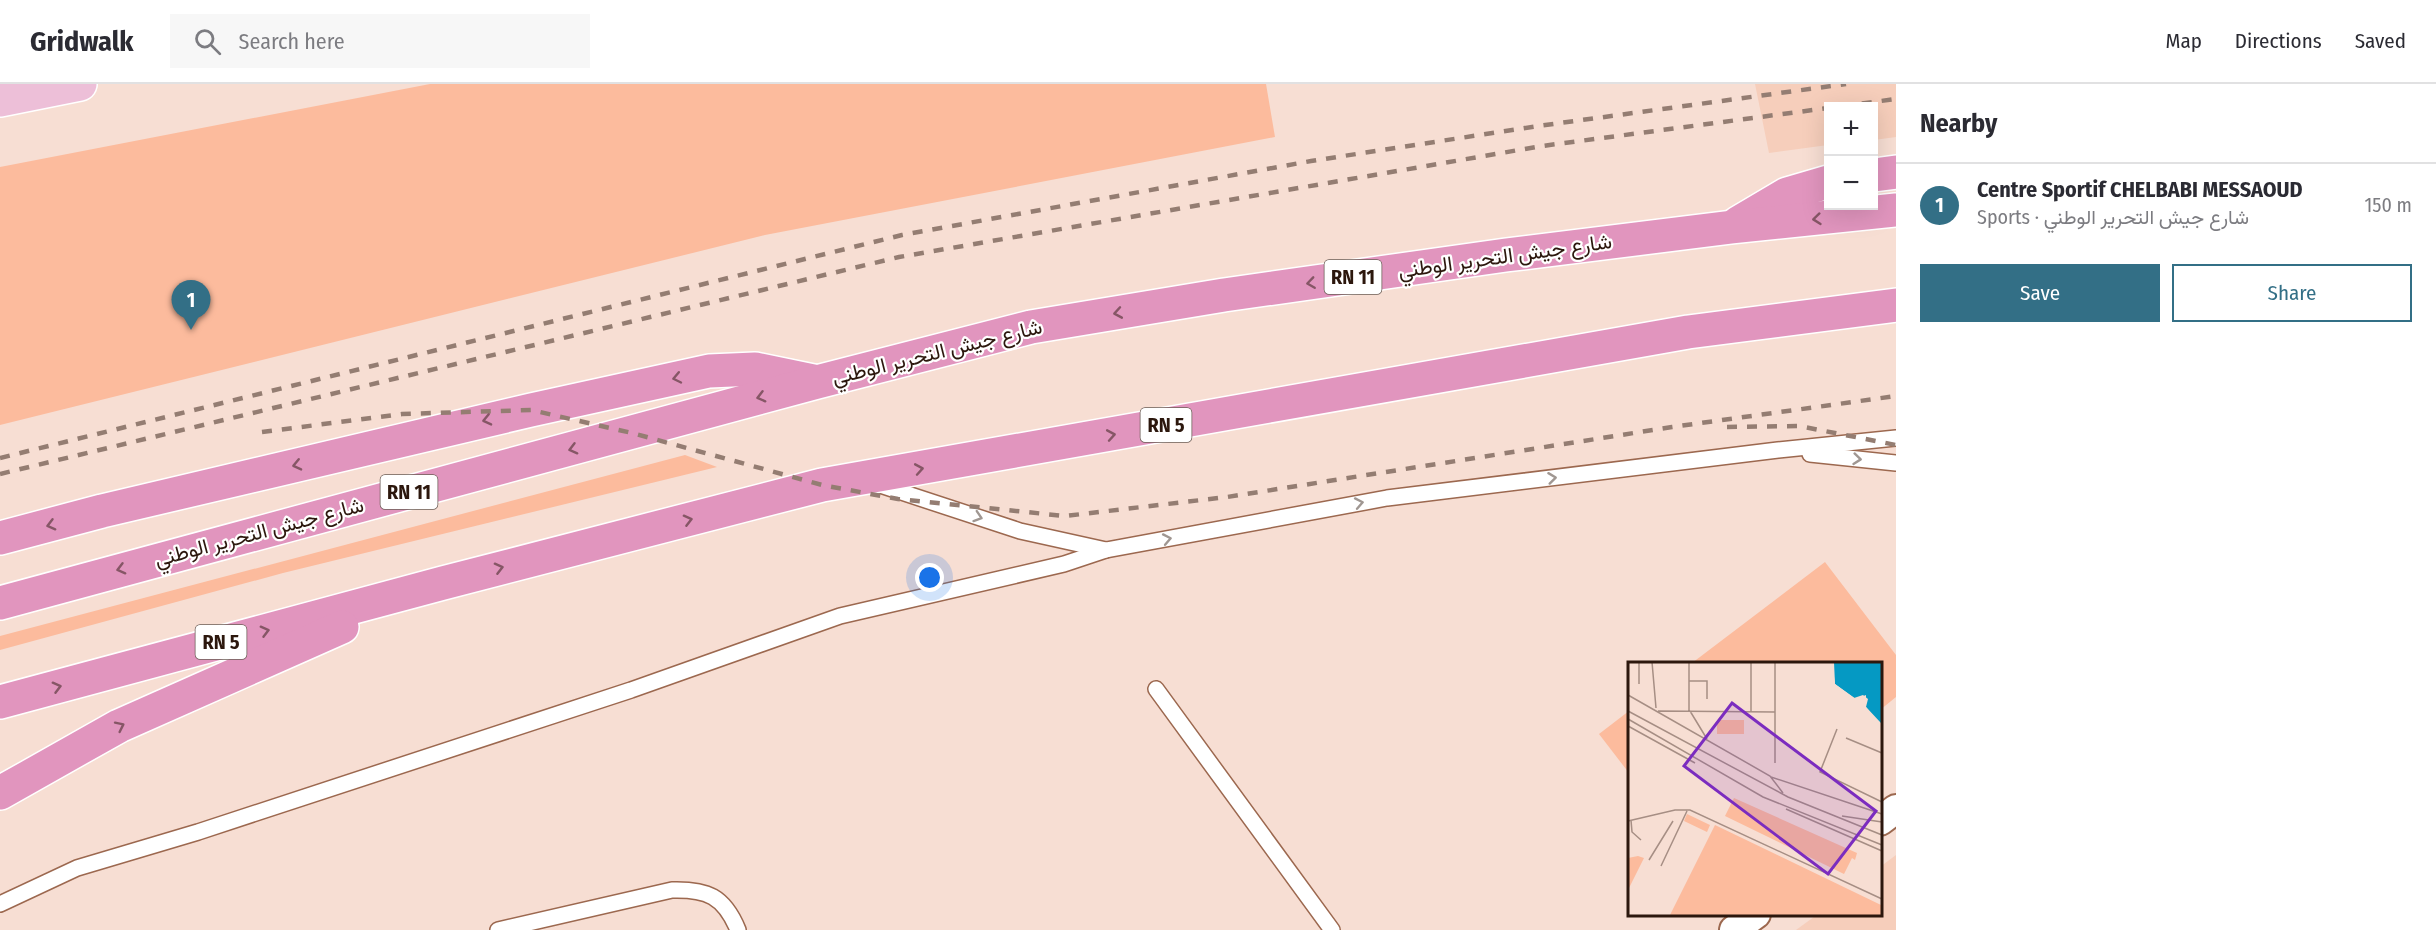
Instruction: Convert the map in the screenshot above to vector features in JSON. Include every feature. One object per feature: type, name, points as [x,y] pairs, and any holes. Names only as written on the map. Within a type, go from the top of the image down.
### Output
[{"type":"highway","points":[[1878,174],[1896,172]]},
{"type":"highway","points":[[1732,227],[1787,194],[1824,183]]},
{"type":"highway","name":"شارع جيش التحرير الوطني","points":[[0,603],[818,382],[1031,327],[1179,302],[1506,255],[1732,227],[1896,210]]},
{"type":"highway","name":"RN 5","points":[[0,702],[443,583],[822,485],[1688,332],[1896,305]]},
{"type":"highway","points":[[0,538],[137,502],[709,371],[754,369],[818,382]]},
{"type":"highway","points":[[0,792],[119,726],[443,583]]},
{"type":"main road","points":[[0,100],[80,84]]},
{"type":"street","points":[[1881,820],[1896,809]]},
{"type":"street","points":[[1734,930],[1755,915]]},
{"type":"lane","points":[[0,904],[76,868],[210,828],[631,690],[840,616],[1064,564],[1106,550],[1387,498],[1778,450],[1896,438]]},
{"type":"lane","points":[[1778,450],[1896,463]]},
{"type":"lane","points":[[862,479],[1020,531],[1106,550]]},
{"type":"lane","points":[[1156,689],[1332,930]]},
{"type":"lane","points":[[498,930],[672,890],[693,889],[716,897],[731,912],[738,930]]},
{"type":"shaded area","points":[[430,84],[1266,84],[1275,137],[765,235],[0,425],[0,167]]},
{"type":"shaded area","points":[[1755,84],[1896,84],[1896,137],[1878,139],[1878,102],[1824,102],[1824,146],[1769,153]]},
{"type":"shaded area","points":[[685,455],[717,467],[283,573],[0,650],[0,636]]},
{"type":"shaded area","points":[[1825,562],[1896,655],[1896,697],[1881,709],[1881,662],[1693,662]]},
{"type":"shaded area","points":[[1628,712],[1628,772],[1599,734]]},
{"type":"shaded area","points":[[1896,855],[1896,930],[1796,930],[1817,915],[1881,915],[1881,866]]},
{"type":"railway","points":[[0,458],[902,235],[1311,161],[1538,126],[1846,84]]},
{"type":"railway","points":[[1873,102],[1896,99]]},
{"type":"railway","points":[[0,474],[899,257],[1542,146],[1824,109]]},
{"type":"railway","points":[[262,432],[402,414],[531,410],[632,433],[822,485],[898,499],[1065,516],[1227,497],[1672,427],[1896,396]]},
{"type":"railway","points":[[1727,427],[1799,426],[1896,445]]},
{"type":"place","name":"Centre Sportif CHELBABI MESSAOUD","points":[[191,330]]}]
